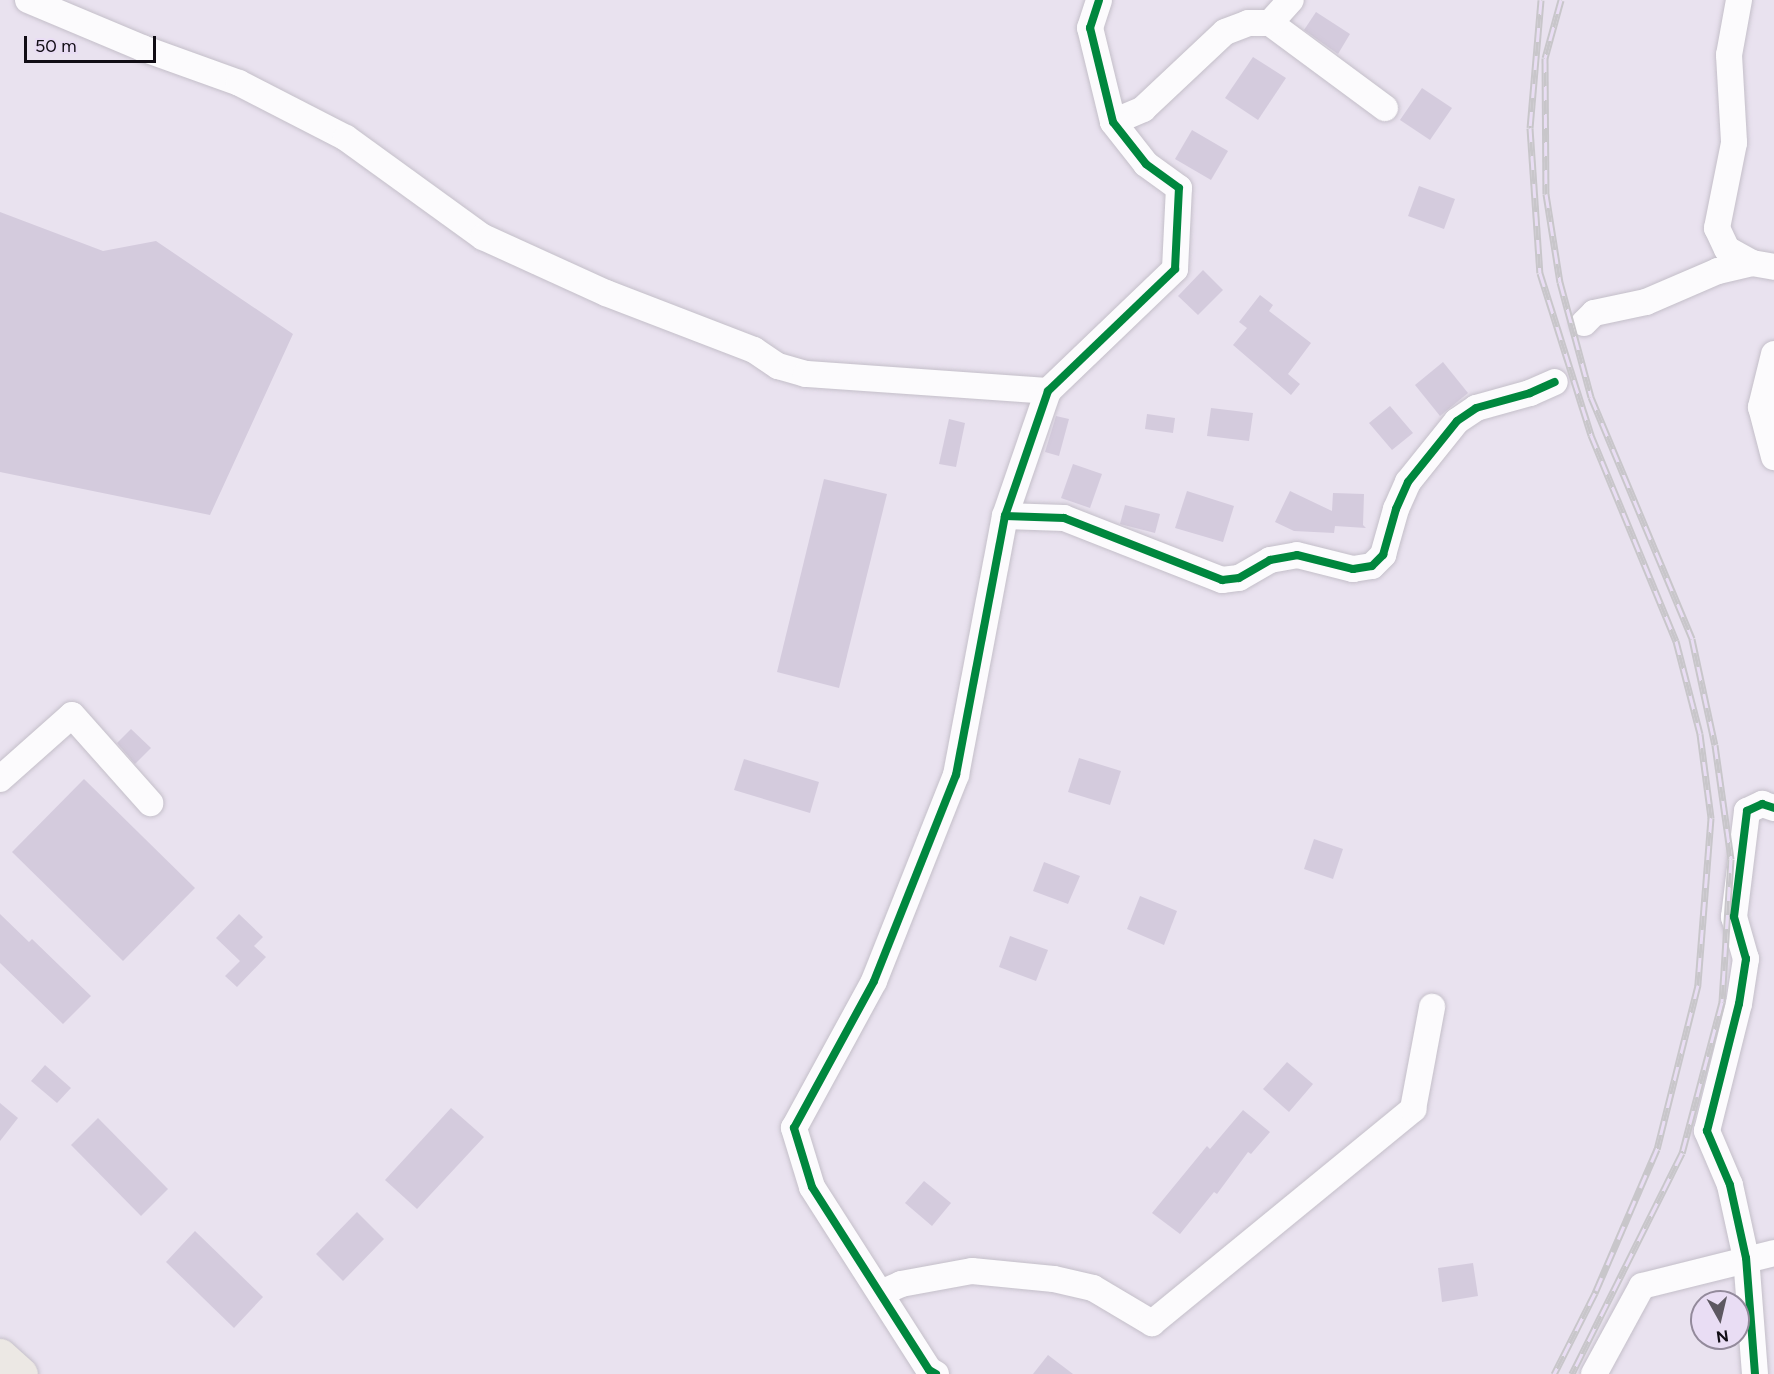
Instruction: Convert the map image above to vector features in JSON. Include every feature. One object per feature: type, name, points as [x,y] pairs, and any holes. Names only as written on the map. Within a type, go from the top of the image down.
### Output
[{"type":"main road","points":[[0,1355],[21,1374]]},
{"type":"street","points":[[28,0],[142,48],[239,83],[346,138],[483,237],[606,293],[754,350],[778,366],[806,374],[1048,391]]},
{"type":"street","points":[[930,1373],[812,1186],[794,1128],[874,981],[956,775],[1005,516],[1048,391],[1175,269],[1179,188],[1146,164],[1113,122],[1090,28],[1099,0]]},
{"type":"street","points":[[1270,23],[1291,0]]},
{"type":"street","points":[[1739,0],[1729,55],[1734,143],[1717,228],[1727,249],[1763,265]]},
{"type":"street","points":[[1113,122],[1143,109],[1225,32],[1248,22],[1270,23],[1385,108]]},
{"type":"street","points":[[1584,323],[1594,313],[1646,302],[1718,270],[1763,265]]},
{"type":"street","points":[[1774,354],[1761,406],[1774,457]]},
{"type":"street","points":[[1005,516],[1064,518],[1222,580],[1239,578],[1270,560],[1297,555],[1353,569],[1372,566],[1383,555],[1396,509],[1408,482],[1457,420],[1476,408],[1530,393],[1555,382]]},
{"type":"street","points":[[0,779],[72,715],[150,803]]},
{"type":"street","points":[[1755,1374],[1746,1258],[1730,1185],[1707,1131],[1738,1004],[1746,959],[1734,917],[1747,812],[1762,804],[1774,808]]},
{"type":"street","points":[[880,1293],[901,1284],[972,1271],[1054,1279],[1093,1288],[1152,1323],[1413,1109],[1432,1007]]},
{"type":"street","points":[[1594,1374],[1642,1286],[1746,1258],[1774,1253]]},
{"type":"building","points":[[1316,12],[1350,34],[1338,54],[1304,30]]},
{"type":"building","points":[[1253,57],[1286,78],[1258,120],[1225,98]]},
{"type":"building","points":[[1422,88],[1452,108],[1430,140],[1400,120]]},
{"type":"building","points":[[1192,130],[1228,151],[1211,180],[1175,159]]},
{"type":"building","points":[[1419,186],[1455,199],[1444,229],[1408,216]]},
{"type":"building","points":[[0,212],[103,251],[156,241],[293,334],[210,515],[0,472]]},
{"type":"building","points":[[1203,270],[1223,290],[1198,315],[1178,296]]},
{"type":"building","points":[[1260,295],[1273,305],[1269,311],[1311,343],[1288,374],[1300,384],[1291,395],[1233,345],[1247,328],[1239,322]]},
{"type":"building","points":[[1443,362],[1468,393],[1440,416],[1415,385]]},
{"type":"building","points":[[1390,406],[1413,433],[1392,450],[1369,423]]},
{"type":"building","points":[[1211,408],[1253,413],[1249,441],[1207,436]]},
{"type":"building","points":[[1147,414],[1175,418],[1173,433],[1145,429]]},
{"type":"building","points":[[1056,416],[1069,419],[1059,456],[1045,452]]},
{"type":"building","points":[[949,419],[965,423],[956,467],[939,464]]},
{"type":"building","points":[[1073,464],[1102,474],[1090,508],[1061,498]]},
{"type":"building","points":[[824,479],[887,494],[839,688],[777,672]]},
{"type":"building","points":[[1187,491],[1234,506],[1223,542],[1175,528]]},
{"type":"building","points":[[1290,491],[1332,511],[1333,493],[1364,494],[1363,525],[1366,528],[1335,526],[1334,533],[1294,531],[1275,522]]},
{"type":"building","points":[[1125,505],[1160,514],[1155,533],[1120,524]]},
{"type":"building","points":[[131,729],[151,748],[135,764],[117,743]]},
{"type":"building","points":[[1079,758],[1121,771],[1110,805],[1068,792]]},
{"type":"building","points":[[744,759],[819,782],[810,813],[734,790]]},
{"type":"building","points":[[84,779],[195,888],[123,961],[12,852]]},
{"type":"building","points":[[1314,839],[1343,849],[1333,879],[1304,869]]},
{"type":"building","points":[[1044,862],[1080,876],[1068,904],[1033,891]]},
{"type":"building","points":[[1140,896],[1177,911],[1164,945],[1127,929]]},
{"type":"building","points":[[0,914],[29,942],[32,939],[91,996],[63,1024],[0,963]]},
{"type":"building","points":[[239,914],[263,937],[254,946],[266,957],[237,987],[225,976],[240,961],[216,938]]},
{"type":"building","points":[[1010,936],[1048,950],[1036,981],[999,967]]},
{"type":"building","points":[[1287,1062],[1313,1084],[1289,1112],[1263,1089]]},
{"type":"building","points":[[45,1065],[71,1088],[57,1103],[31,1081]]},
{"type":"building","points":[[0,1103],[18,1118],[0,1141]]},
{"type":"building","points":[[451,1108],[484,1137],[417,1209],[385,1180]]},
{"type":"building","points":[[1243,1110],[1270,1132],[1251,1154],[1248,1152],[1217,1194],[1214,1192],[1180,1234],[1152,1213],[1207,1146],[1210,1149]]},
{"type":"building","points":[[98,1118],[168,1189],[141,1216],[71,1145]]},
{"type":"building","points":[[924,1181],[951,1203],[932,1226],[905,1203]]},
{"type":"building","points":[[357,1212],[384,1239],[343,1281],[316,1254]]},
{"type":"building","points":[[195,1231],[263,1297],[234,1328],[166,1262]]},
{"type":"building","points":[[1473,1263],[1478,1296],[1442,1302],[1438,1268]]},
{"type":"building","points":[[1048,1355],[1073,1374],[1033,1374]]},
{"type":"railway","points":[[1541,0],[1530,128],[1540,273],[1591,435],[1676,641],[1700,734],[1711,818],[1698,985],[1657,1149],[1595,1293],[1554,1374]]},
{"type":"railway","points":[[1561,0],[1545,58],[1546,194],[1560,282],[1591,397],[1692,639],[1715,745],[1731,859],[1722,1002],[1682,1153],[1572,1374]]},
{"type":"cycle path","points":[[936,1374],[929,1370],[812,1187],[794,1128],[874,981],[956,775],[1005,516],[1048,391],[1175,269],[1179,188],[1146,164],[1113,122],[1090,28],[1099,0]]},
{"type":"cycle path","points":[[1005,516],[1064,518],[1222,580],[1239,578],[1270,560],[1297,555],[1353,569],[1372,566],[1383,555],[1396,509],[1408,482],[1457,421],[1476,408],[1530,393],[1555,382]]},
{"type":"cycle path","points":[[1755,1374],[1746,1258],[1730,1185],[1707,1131],[1739,1004],[1746,959],[1734,917],[1747,811],[1762,804],[1774,808]]}]
